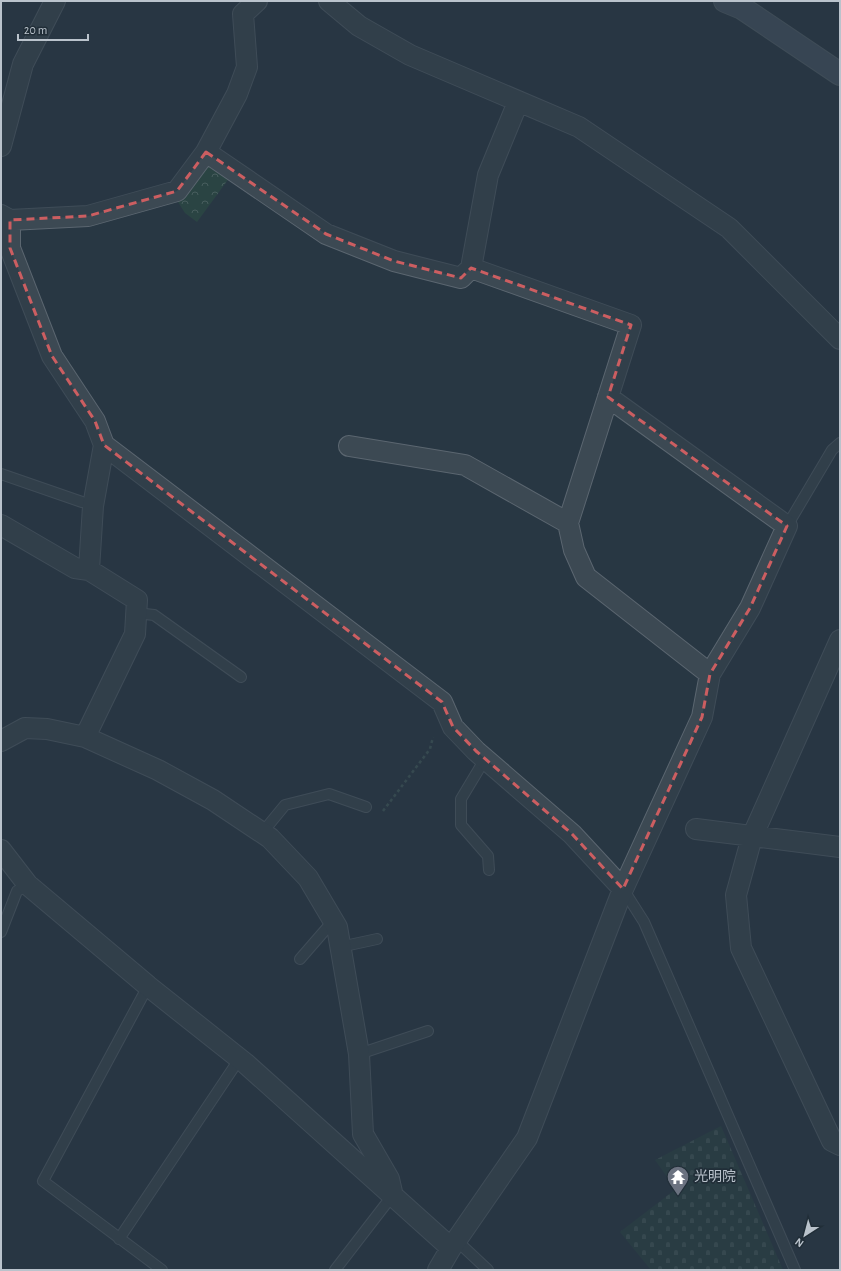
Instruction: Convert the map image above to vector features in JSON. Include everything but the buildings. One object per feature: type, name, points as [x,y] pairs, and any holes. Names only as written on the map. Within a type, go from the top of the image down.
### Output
[{"type":"street","points":[[1,146],[24,64],[55,1]]},
{"type":"street","points":[[90,570],[93,506],[104,445],[95,421],[52,356],[10,248],[5,218],[88,216],[177,191],[206,152],[237,94],[247,67],[243,14],[256,1]]},
{"type":"street","points":[[329,1],[359,26],[410,55],[579,127],[728,228],[840,339]]},
{"type":"street","points":[[737,3],[840,74]]},
{"type":"street","points":[[206,152],[326,234],[394,261],[461,278],[472,268],[488,175],[518,102]]},
{"type":"street","points":[[472,268],[631,325],[568,523],[574,550],[586,577],[710,674]]},
{"type":"street","points":[[438,1270],[453,1244],[527,1138],[623,889],[702,717],[710,674],[750,608],[787,526],[608,397]]},
{"type":"street","points":[[104,445],[442,702],[454,727],[485,759],[572,834],[623,889]]},
{"type":"street","points":[[349,446],[465,465],[568,523]]},
{"type":"street","points":[[1,525],[74,568],[90,570],[136,600],[135,634],[85,737]]},
{"type":"street","points":[[840,640],[752,837],[736,895],[741,948],[832,1141],[840,1145]]},
{"type":"street","points":[[1,741],[25,728],[47,730],[85,737],[158,770],[213,800],[270,838],[308,878],[336,927],[359,1054],[363,1134],[389,1179],[392,1196]]},
{"type":"street","points":[[696,829],[840,847]]},
{"type":"street","points":[[1,850],[28,885],[148,986],[240,1058],[392,1196],[453,1244]]},
{"type":"lane","points":[[787,526],[832,450],[840,443]]},
{"type":"lane","points":[[1,474],[82,502]]},
{"type":"lane","points":[[136,613],[154,615],[241,677]]},
{"type":"lane","points":[[485,759],[461,799],[461,825],[488,856],[489,870]]},
{"type":"lane","points":[[262,833],[285,805],[329,794],[366,807]]},
{"type":"lane","points":[[1,932],[17,891],[28,885]]},
{"type":"lane","points":[[623,889],[644,922],[795,1270]]},
{"type":"lane","points":[[300,959],[333,921]]},
{"type":"lane","points":[[340,947],[377,939]]},
{"type":"lane","points":[[148,986],[43,1181],[162,1270]]},
{"type":"lane","points":[[359,1054],[428,1031]]},
{"type":"lane","points":[[119,1239],[240,1058]]},
{"type":"lane","points":[[335,1270],[392,1196]]},
{"type":"lane","points":[[453,1244],[488,1270]]},
{"type":"path","points":[[366,807],[383,811],[430,749],[435,728],[450,718]]},
{"type":"highlighted area","points":[[206,152],[326,234],[394,261],[461,278],[471,268],[631,325],[608,397],[787,526],[750,608],[710,674],[702,717],[623,889],[572,834],[476,751],[453,727],[442,702],[104,445],[95,421],[52,356],[10,248],[10,220],[88,216],[177,191]]},
{"type":"green space","points":[[213,164],[230,177],[197,222],[185,213],[178,202],[203,168]]},
{"type":"green space","points":[[721,1126],[783,1270],[651,1270],[620,1232],[676,1189],[655,1160]]},
{"type":"place","name":"光明院","points":[[678,1196]]}]
